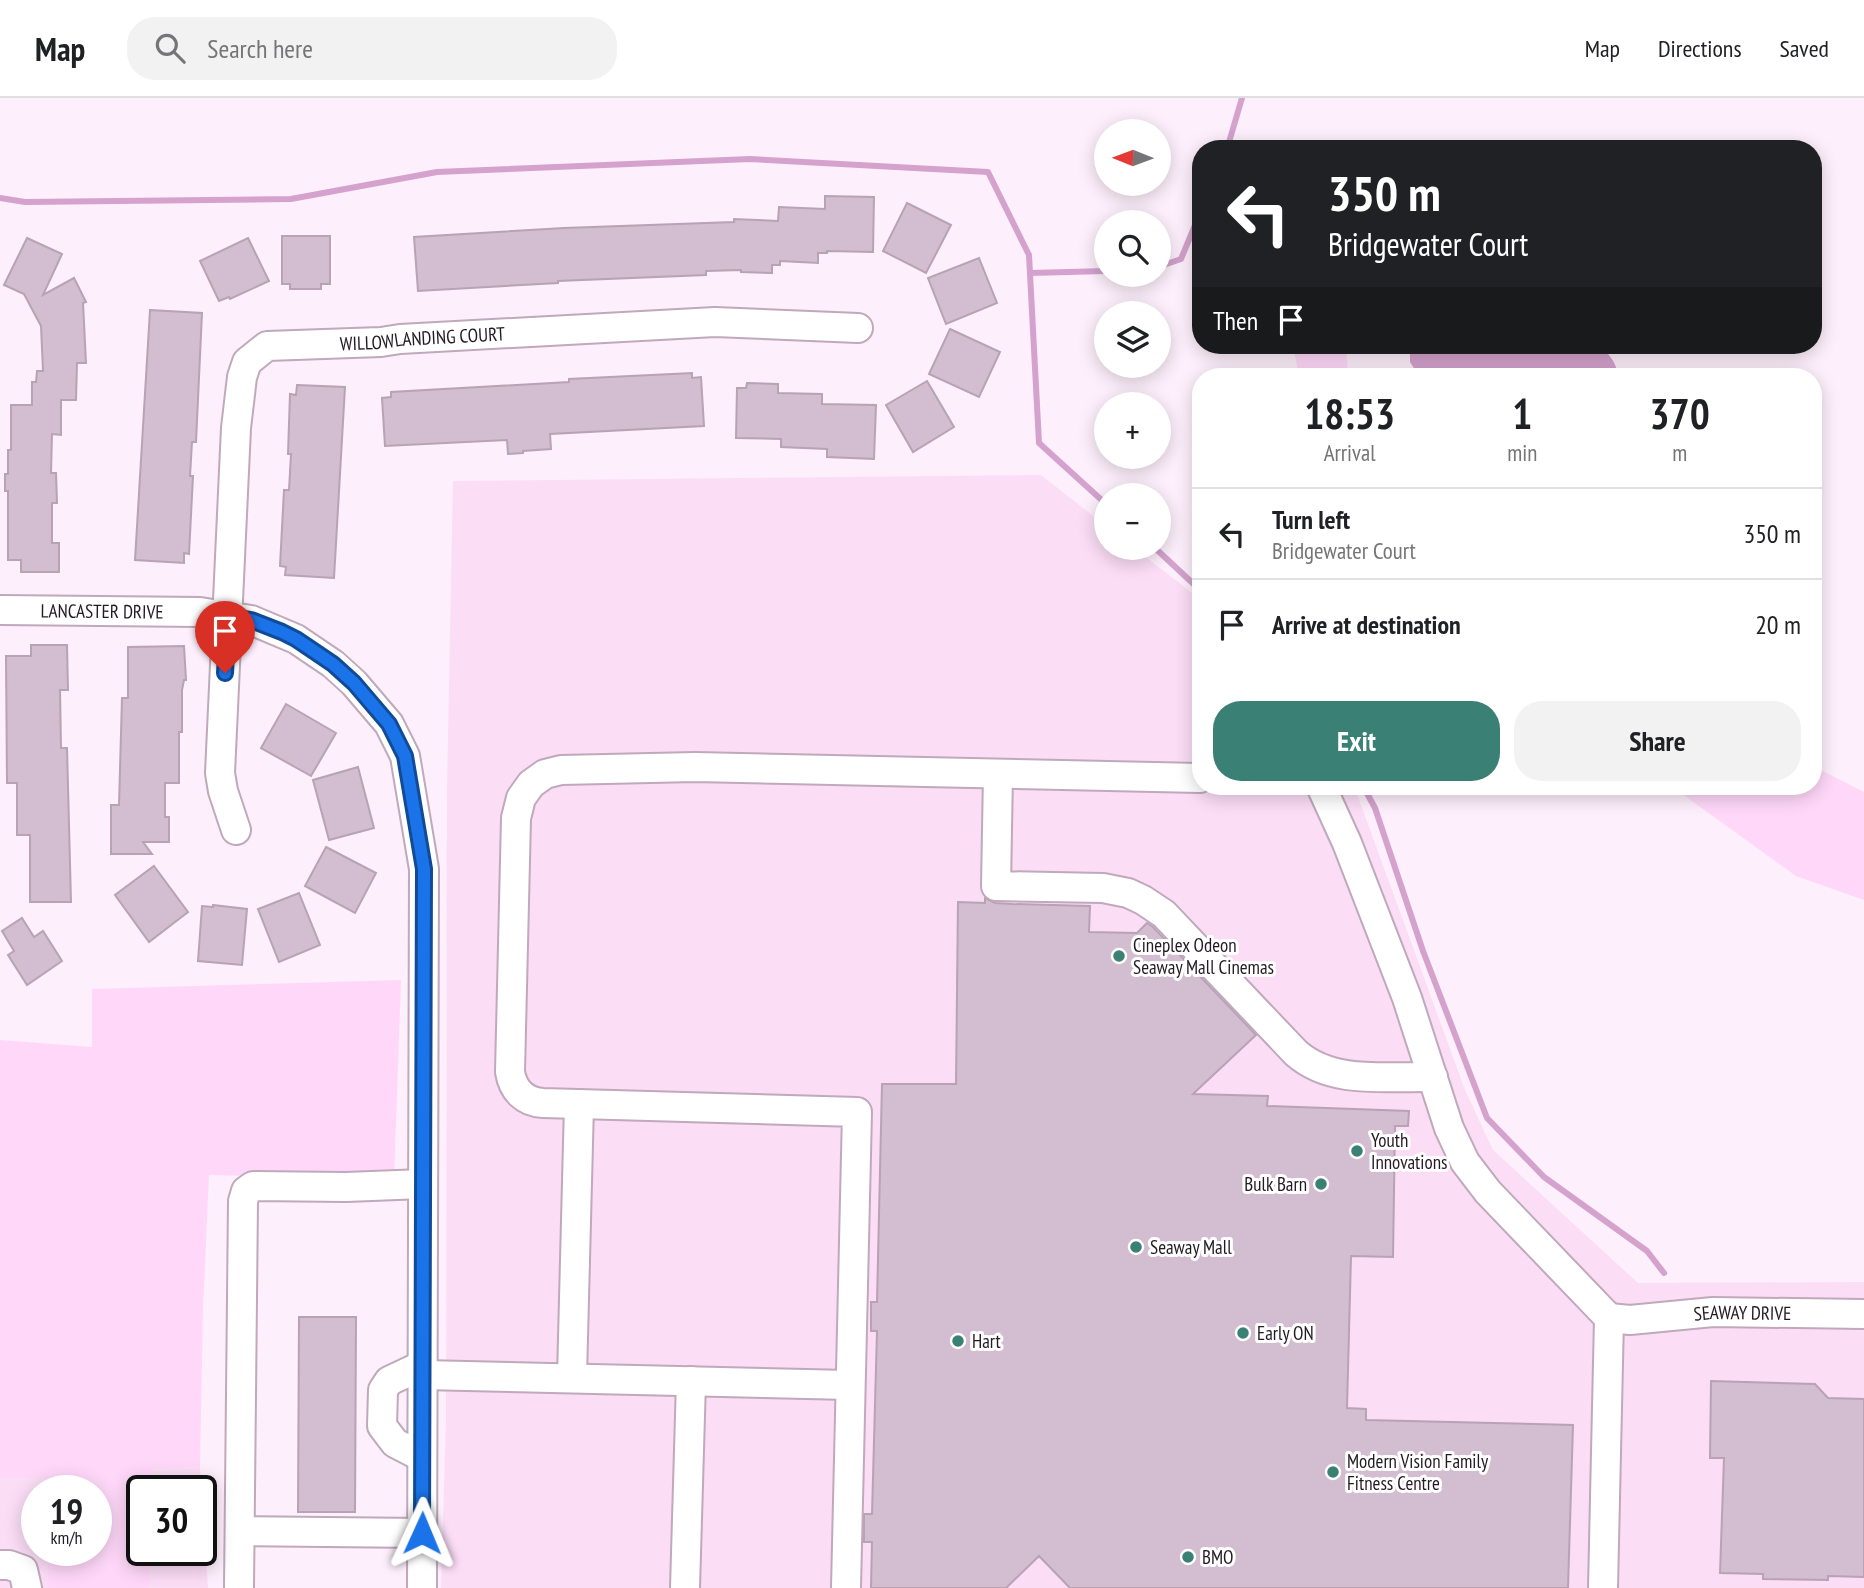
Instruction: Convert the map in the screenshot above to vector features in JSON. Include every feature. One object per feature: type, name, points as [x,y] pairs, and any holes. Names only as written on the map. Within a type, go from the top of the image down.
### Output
[{"type":"street","name":"WILLOWLANDING COURT","points":[[236,830],[220,773],[236,428],[242,377],[247,362],[267,346],[381,342],[400,338],[715,322],[858,328]]},
{"type":"street","name":"LANCASTER DRIVE","points":[[0,610],[200,612],[251,620],[296,639],[333,664],[354,683],[389,724],[405,756],[424,869],[422,1588]]},
{"type":"street","points":[[846,1588],[857,1112],[534,1102],[517,1090],[510,1074],[516,818],[521,798],[534,781],[561,770],[695,767],[1192,778]]},
{"type":"street","points":[[998,774],[996,886],[1103,888],[1136,896],[1164,914],[1296,1053],[1311,1064],[1341,1075],[1433,1077]]},
{"type":"street","points":[[1325,795],[1347,843],[1407,998],[1448,1128],[1465,1162],[1488,1192],[1615,1319],[1602,1588]]},
{"type":"street","points":[[572,1377],[579,1104]]},
{"type":"street","points":[[240,1588],[243,1200],[246,1191],[253,1186],[423,1184]]},
{"type":"street","name":"SEAWAY DRIVE","points":[[1615,1319],[1713,1312],[1864,1314]]},
{"type":"street","points":[[422,1457],[395,1443],[382,1426],[383,1390],[389,1381],[423,1370],[850,1385]]},
{"type":"street","points":[[685,1588],[691,1381]]},
{"type":"street","points":[[240,1531],[422,1533]]},
{"type":"street","points":[[0,1565],[23,1570],[27,1588]]},
{"type":"shaded area","points":[[1295,354],[1347,354],[1347,368],[1297,368]]},
{"type":"shaded area","points":[[1410,354],[1608,354],[1616,368],[1414,368],[1410,362]]},
{"type":"shaded area","points":[[1041,475],[1094,517],[1094,560],[1150,560],[1192,593],[1192,795],[1357,795],[1465,1090],[1493,1150],[1638,1283],[1864,1282],[1864,1588],[441,1588],[446,1420],[447,788],[453,481]]},
{"type":"shaded area","points":[[1822,771],[1864,792],[1864,900],[1796,876],[1684,795],[1822,795]]},
{"type":"shaded area","points":[[401,980],[394,1179],[209,1175],[200,1467],[151,1470],[151,1475],[126,1475],[126,1566],[149,1566],[149,1588],[48,1588],[48,1566],[112,1566],[112,1475],[21,1475],[21,1478],[0,1478],[0,1040],[92,1047],[92,989]]},
{"type":"shaded area","points":[[200,1467],[200,1475],[151,1475],[151,1470]]},
{"type":"shaded area","points":[[0,1478],[21,1478],[21,1566],[48,1566],[48,1588],[0,1588]]},
{"type":"shaded area","points":[[149,1566],[206,1566],[208,1588],[149,1588]]},
{"type":"building","points":[[825,196],[874,197],[873,252],[827,251],[818,253],[818,263],[780,261],[780,265],[772,265],[772,273],[706,271],[706,275],[558,281],[418,291],[414,237],[734,222],[734,219],[778,221],[779,207],[825,209]]},
{"type":"building","points":[[907,203],[951,225],[926,273],[883,251]]},
{"type":"building","points":[[282,236],[330,236],[330,284],[321,284],[321,289],[290,289],[290,284],[282,284]]},
{"type":"building","points":[[27,238],[62,254],[43,295],[74,278],[86,302],[83,303],[86,363],[77,363],[76,400],[61,400],[61,435],[52,434],[51,473],[56,473],[57,503],[52,503],[52,543],[59,543],[59,572],[21,572],[21,560],[8,560],[8,491],[5,491],[5,474],[8,474],[8,450],[11,450],[11,405],[32,405],[32,382],[36,382],[37,371],[43,371],[41,326],[24,294],[4,285]]},
{"type":"building","points":[[248,238],[269,281],[230,299],[229,297],[219,301],[200,261]]},
{"type":"building","points":[[979,258],[997,303],[946,324],[928,278]]},
{"type":"building","points":[[150,310],[202,313],[196,442],[192,442],[190,476],[193,476],[189,554],[184,553],[184,563],[135,560]]},
{"type":"building","points":[[950,329],[1000,352],[979,397],[929,374]]},
{"type":"building","points":[[692,373],[692,378],[701,377],[704,426],[550,434],[551,449],[508,454],[507,440],[385,446],[382,398],[391,397],[391,392]]},
{"type":"building","points":[[927,381],[954,427],[913,452],[886,405]]},
{"type":"building","points":[[747,383],[778,384],[778,393],[822,394],[822,404],[876,405],[874,459],[827,457],[827,449],[781,447],[781,439],[736,438],[737,388],[746,388]]},
{"type":"building","points":[[297,385],[345,387],[334,578],[285,575],[286,567],[280,566],[284,490],[289,490],[290,394],[296,395]]},
{"type":"building","points":[[31,645],[67,645],[68,690],[60,690],[61,748],[67,748],[71,902],[30,902],[30,835],[17,835],[17,783],[7,783],[6,656],[31,656]]},
{"type":"building","points":[[184,646],[186,680],[182,690],[182,732],[179,732],[179,783],[165,783],[165,817],[169,817],[169,842],[143,842],[152,854],[111,854],[111,805],[119,805],[122,698],[128,698],[128,647]]},
{"type":"building","points":[[286,704],[336,733],[311,776],[261,748]]},
{"type":"building","points":[[358,767],[374,828],[329,840],[313,780]]},
{"type":"building","points":[[326,847],[376,873],[355,913],[305,886]]},
{"type":"building","points":[[154,866],[188,912],[149,942],[115,895]]},
{"type":"building","points":[[299,893],[320,945],[279,962],[258,909]]},
{"type":"building","name":"Seaway Mall","points":[[985,898],[995,903],[1090,906],[1089,932],[1137,933],[1147,923],[1153,927],[1256,1035],[1193,1094],[1268,1096],[1267,1106],[1409,1111],[1408,1126],[1395,1126],[1393,1257],[1351,1256],[1347,1408],[1366,1409],[1366,1420],[1573,1425],[1568,1588],[1070,1588],[1039,1556],[1006,1588],[871,1588],[872,1542],[864,1542],[864,1514],[872,1514],[877,1331],[871,1331],[871,1302],[877,1302],[882,1084],[956,1084],[958,902],[985,903]]},
{"type":"building","points":[[202,906],[247,909],[242,965],[198,961]]},
{"type":"building","points":[[22,918],[34,937],[43,931],[62,961],[27,985],[8,955],[14,951],[2,931]]},
{"type":"building","points":[[299,1317],[356,1317],[355,1512],[298,1512]]},
{"type":"building","points":[[1711,1381],[1815,1384],[1828,1398],[1864,1399],[1864,1577],[1828,1576],[1828,1580],[1763,1579],[1763,1574],[1720,1573],[1724,1458],[1710,1458]]},
{"type":"waterway","points":[[1230,140],[1242,98]]},
{"type":"waterway","points":[[0,198],[25,202],[291,199],[437,172],[750,159],[988,172],[1029,255],[1039,443],[1094,493]]},
{"type":"waterway","points":[[1171,262],[1181,259],[1192,232]]},
{"type":"waterway","points":[[1030,273],[1094,271]]},
{"type":"waterway","points":[[1168,560],[1192,583]]},
{"type":"waterway","points":[[1368,795],[1375,808],[1423,951],[1487,1118],[1544,1177],[1647,1251],[1664,1273]]},
{"type":"place","name":"Cineplex Odeon Seaway Mall Cinemas","points":[[1119,956]]},
{"type":"place","name":"Youth Innovations","points":[[1357,1151]]},
{"type":"place","name":"Bulk Barn","points":[[1321,1184]]},
{"type":"place","name":"Seaway Mall","points":[[1136,1247]]},
{"type":"place","name":"Early ON","points":[[1243,1333]]},
{"type":"place","name":"Hart","points":[[958,1341]]},
{"type":"place","name":"Modern Vision Family Fitness Centre","points":[[1333,1472]]},
{"type":"place","name":"BMO","points":[[1188,1557]]},
{"type":"route","points":[[225,673],[228,616],[251,620],[282,632],[333,664],[354,683],[389,724],[405,756],[424,869],[422,1533]]}]
